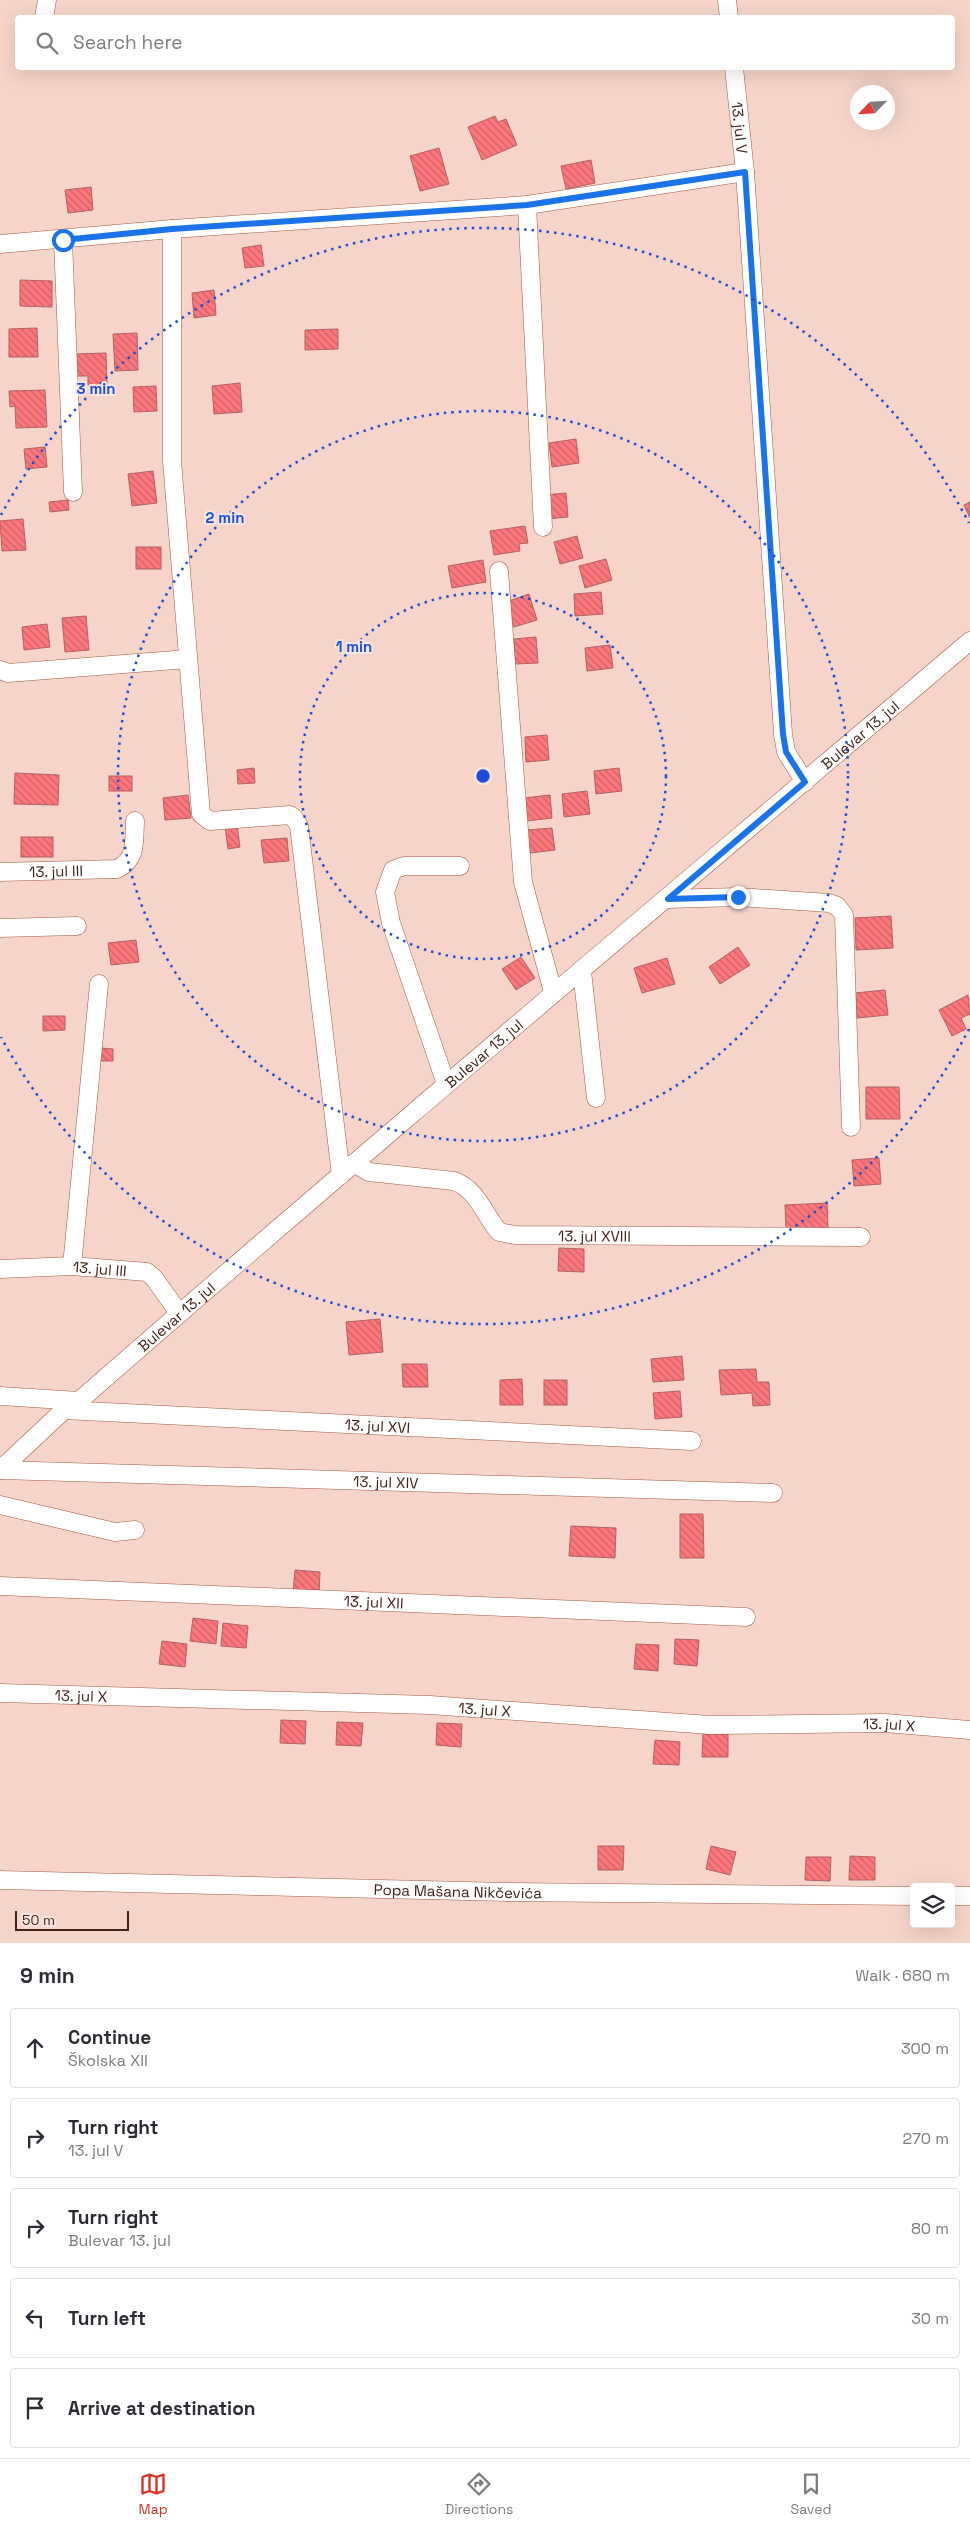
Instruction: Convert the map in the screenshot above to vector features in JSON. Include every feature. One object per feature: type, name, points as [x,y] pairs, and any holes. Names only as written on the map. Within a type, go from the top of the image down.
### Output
[{"type":"street","points":[[44,15],[47,0]]},
{"type":"street","points":[[727,0],[728,15]]},
{"type":"street","name":"13. jul V","points":[[734,70],[745,172],[783,734],[786,752],[805,782]]},
{"type":"street","points":[[0,244],[172,229],[527,205],[745,172]]},
{"type":"street","points":[[527,205],[543,527]]},
{"type":"street","points":[[172,229],[172,461],[201,814],[210,821],[290,815],[299,826],[341,1175]]},
{"type":"street","points":[[63,240],[73,492]]},
{"type":"street","points":[[498,571],[523,882],[553,992]]},
{"type":"street","name":"Bulevar 13. jul","points":[[0,1470],[71,1405],[553,992],[668,899],[970,642]]},
{"type":"street","points":[[0,670],[8,673],[188,659]]},
{"type":"street","name":"13. jul III","points":[[0,872],[117,869],[126,865],[134,852],[135,822]]},
{"type":"street","points":[[446,1084],[391,923],[385,892],[393,870],[404,866],[460,866]]},
{"type":"street","points":[[668,899],[738,897],[829,903],[837,906],[844,915],[851,1127]]},
{"type":"street","points":[[0,928],[77,926]]},
{"type":"street","points":[[582,970],[596,1098]]},
{"type":"street","points":[[72,1266],[99,984]]},
{"type":"street","name":"13. jul XVIII","points":[[354,1163],[369,1172],[454,1181],[464,1185],[472,1191],[499,1232],[515,1236],[861,1237]]},
{"type":"street","name":"13. jul III","points":[[0,1269],[72,1266],[147,1272],[154,1278],[179,1313]]},
{"type":"street","name":"13. jul XVI","points":[[0,1396],[71,1405],[692,1441]]},
{"type":"street","name":"13. jul XIV","points":[[0,1470],[773,1493]]},
{"type":"street","points":[[0,1505],[115,1532],[135,1530]]},
{"type":"street","name":"13. jul XII","points":[[0,1586],[746,1617]]},
{"type":"street","name":"13. jul X","points":[[0,1693],[430,1705],[710,1725],[885,1722],[970,1730]]},
{"type":"street","name":"Popa Mašana Nikčevića","points":[[0,1880],[498,1892],[910,1896]]},
{"type":"street","points":[[955,1896],[970,1896]]},
{"type":"building","points":[[495,116],[498,122],[506,119],[517,145],[482,160],[468,127]]},
{"type":"building","points":[[439,148],[449,184],[420,191],[410,156]]},
{"type":"building","points":[[591,160],[595,183],[566,189],[561,166]]},
{"type":"building","points":[[91,187],[93,210],[68,213],[65,190]]},
{"type":"building","points":[[261,245],[264,266],[245,268],[242,248]]},
{"type":"building","points":[[20,280],[52,281],[52,307],[20,306]]},
{"type":"building","points":[[214,290],[216,315],[194,318],[192,293]]},
{"type":"building","points":[[37,328],[38,357],[9,357],[9,329]]},
{"type":"building","points":[[338,329],[338,349],[305,350],[305,330]]},
{"type":"building","points":[[137,333],[138,370],[115,371],[113,334]]},
{"type":"building","points":[[106,353],[107,384],[88,385],[88,376],[76,376],[75,354]]},
{"type":"building","points":[[240,383],[242,412],[214,414],[212,386]]},
{"type":"building","points":[[156,386],[157,411],[134,412],[133,387]]},
{"type":"building","points":[[45,390],[47,427],[16,428],[15,406],[10,407],[9,391]]},
{"type":"building","points":[[576,439],[579,463],[552,467],[549,443]]},
{"type":"building","points":[[45,447],[47,467],[26,469],[24,449]]},
{"type":"building","points":[[153,471],[157,503],[132,506],[128,474]]},
{"type":"building","points":[[566,493],[568,517],[547,519],[544,495]]},
{"type":"building","points":[[68,500],[69,510],[50,512],[49,502]]},
{"type":"building","points":[[970,502],[970,518],[964,505]]},
{"type":"building","points":[[23,519],[26,550],[2,551],[0,521]]},
{"type":"building","points":[[525,526],[528,543],[519,544],[520,551],[494,555],[490,531]]},
{"type":"building","points":[[577,536],[583,558],[560,564],[554,542]]},
{"type":"building","points":[[136,547],[161,547],[161,569],[136,569]]},
{"type":"building","points":[[606,559],[612,580],[585,588],[579,566]]},
{"type":"building","points":[[483,560],[486,582],[452,588],[448,566]]},
{"type":"building","points":[[601,592],[603,614],[575,616],[574,594]]},
{"type":"building","points":[[529,594],[537,620],[514,627],[506,602]]},
{"type":"building","points":[[86,616],[89,650],[65,652],[62,618]]},
{"type":"building","points":[[47,624],[50,647],[24,650],[22,627]]},
{"type":"building","points":[[536,637],[538,663],[515,664],[514,639]]},
{"type":"building","points":[[610,645],[613,668],[587,671],[585,648]]},
{"type":"building","points":[[547,735],[549,760],[526,762],[525,737]]},
{"type":"building","points":[[254,768],[255,783],[238,784],[237,770]]},
{"type":"building","points":[[619,768],[622,791],[596,794],[594,771]]},
{"type":"building","points":[[15,773],[59,775],[58,805],[14,804]]},
{"type":"building","points":[[109,776],[132,776],[132,791],[109,791]]},
{"type":"building","points":[[587,791],[590,814],[564,817],[562,794]]},
{"type":"building","points":[[188,795],[191,818],[165,820],[163,798]]},
{"type":"building","points":[[550,795],[552,818],[527,821],[524,798]]},
{"type":"building","points":[[237,825],[240,847],[228,849],[225,826]]},
{"type":"building","points":[[552,828],[555,850],[530,853],[527,830]]},
{"type":"building","points":[[21,837],[53,837],[53,857],[21,857]]},
{"type":"building","points":[[287,838],[289,861],[264,863],[261,840]]},
{"type":"building","points":[[891,916],[893,948],[856,950],[855,918]]},
{"type":"building","points":[[136,940],[139,962],[111,965],[108,943]]},
{"type":"building","points":[[738,947],[750,965],[720,984],[709,967]]},
{"type":"building","points":[[521,957],[535,978],[516,990],[502,969]]},
{"type":"building","points":[[667,958],[675,984],[642,993],[634,968]]},
{"type":"building","points":[[885,990],[888,1015],[857,1018],[855,993]]},
{"type":"building","points":[[968,995],[970,1014],[961,1018],[966,1029],[952,1036],[939,1010]]},
{"type":"building","points":[[43,1016],[65,1016],[65,1030],[43,1031]]},
{"type":"building","points":[[101,1048],[113,1049],[113,1061],[100,1061]]},
{"type":"building","points":[[866,1087],[899,1087],[900,1119],[866,1119]]},
{"type":"building","points":[[879,1158],[881,1184],[854,1186],[852,1160]]},
{"type":"building","points":[[827,1203],[828,1228],[786,1229],[785,1205]]},
{"type":"building","points":[[559,1248],[584,1249],[584,1272],[558,1271]]},
{"type":"building","points":[[380,1319],[383,1352],[349,1355],[346,1322]]},
{"type":"building","points":[[682,1356],[684,1380],[653,1382],[651,1359]]},
{"type":"building","points":[[402,1364],[427,1364],[428,1387],[403,1387]]},
{"type":"building","points":[[756,1369],[757,1382],[769,1382],[770,1405],[753,1406],[752,1393],[721,1395],[719,1370]]},
{"type":"building","points":[[522,1379],[523,1405],[500,1405],[500,1380]]},
{"type":"building","points":[[544,1380],[567,1380],[567,1405],[544,1405]]},
{"type":"building","points":[[680,1391],[682,1417],[655,1419],[653,1393]]},
{"type":"building","points":[[680,1514],[703,1514],[704,1558],[680,1558]]},
{"type":"building","points":[[571,1526],[616,1528],[615,1558],[569,1556]]},
{"type":"building","points":[[295,1570],[320,1572],[319,1594],[293,1593]]},
{"type":"building","points":[[193,1618],[218,1621],[216,1644],[190,1641]]},
{"type":"building","points":[[223,1623],[248,1626],[246,1648],[221,1646]]},
{"type":"building","points":[[675,1639],[699,1640],[697,1666],[674,1664]]},
{"type":"building","points":[[162,1641],[187,1644],[185,1667],[159,1664]]},
{"type":"building","points":[[636,1644],[659,1645],[658,1671],[634,1669]]},
{"type":"building","points":[[281,1720],[306,1721],[305,1744],[280,1743]]},
{"type":"building","points":[[337,1722],[363,1723],[361,1746],[336,1745]]},
{"type":"building","points":[[437,1723],[462,1724],[461,1747],[436,1745]]},
{"type":"building","points":[[703,1733],[728,1734],[728,1757],[702,1757]]},
{"type":"building","points":[[655,1740],[680,1742],[679,1765],[653,1764]]},
{"type":"building","points":[[598,1846],[624,1846],[623,1870],[598,1870]]},
{"type":"building","points":[[711,1846],[736,1852],[730,1875],[706,1869]]},
{"type":"building","points":[[850,1856],[875,1857],[875,1880],[849,1880]]},
{"type":"building","points":[[806,1857],[831,1857],[830,1881],[805,1880]]},
{"type":"route","points":[[63,240],[172,229],[527,205],[745,172],[783,734],[786,752],[805,782],[668,899],[738,897]]}]
